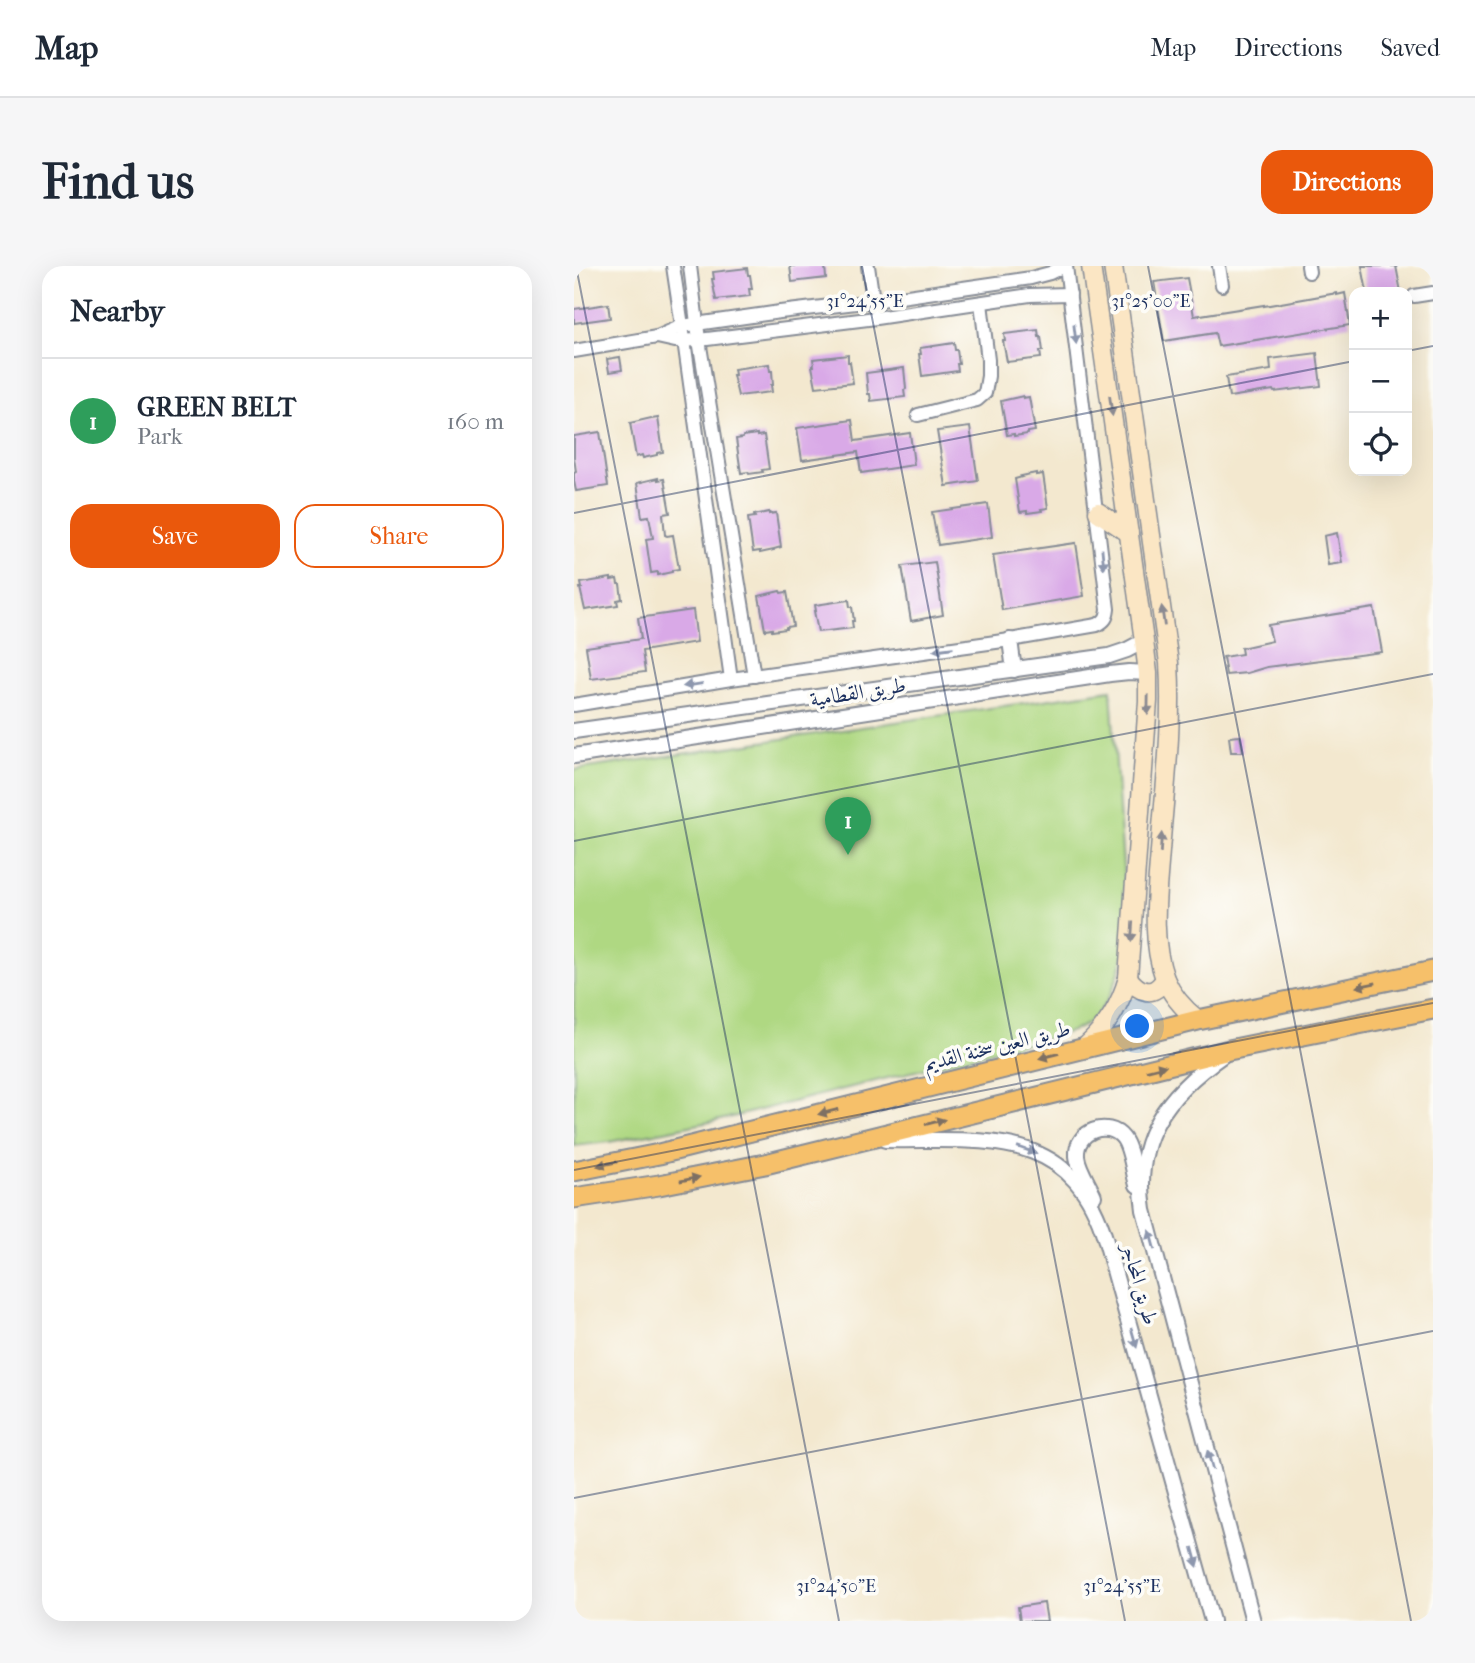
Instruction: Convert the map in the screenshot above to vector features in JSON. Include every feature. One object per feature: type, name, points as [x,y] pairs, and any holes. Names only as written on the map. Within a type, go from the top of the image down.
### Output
[{"type":"main road","points":[[1085,1047],[1108,1023],[1128,978],[1148,716],[1148,673],[1144,641],[1091,266]]},
{"type":"main road","points":[[1113,266],[1169,663],[1171,719],[1156,909],[1157,945],[1165,979],[1173,995],[1198,1020]]},
{"type":"main road","points":[[1098,512],[1129,533]]},
{"type":"main road","name":"طريق العين سخنة القديم","points":[[574,1171],[659,1154],[1198,1020],[1433,971]]},
{"type":"main road","points":[[1128,978],[1140,990],[1147,991],[1155,990],[1165,979]]},
{"type":"main road","points":[[574,1198],[765,1164],[1229,1051],[1433,1009]]},
{"type":"street","points":[[673,266],[731,679]]},
{"type":"street","points":[[690,266],[699,340],[754,676]]},
{"type":"street","points":[[868,266],[876,318]]},
{"type":"street","points":[[574,351],[657,337],[682,326],[1031,278],[1065,266],[1098,512],[1108,609],[1104,622],[1097,625],[574,705]]},
{"type":"street","points":[[1219,266],[1222,285]]},
{"type":"street","points":[[1414,296],[1433,293]]},
{"type":"street","points":[[657,337],[699,340],[1041,294],[1070,294]]},
{"type":"street","points":[[918,415],[977,400],[985,393],[988,360],[981,303]]},
{"type":"street","points":[[1010,640],[1014,670]]},
{"type":"street","name":"طريق القطامية","points":[[574,731],[1108,656],[1144,641]]},
{"type":"street","name":"طريق القطامية","points":[[574,756],[1119,673],[1148,673]]},
{"type":"street","name":"طريق المحاجر","points":[[1229,1051],[1189,1083],[1156,1123],[1143,1165],[1142,1195],[1253,1621]]},
{"type":"street","points":[[1099,1217],[1092,1191],[1077,1157],[1082,1139],[1097,1129],[1114,1130],[1126,1143],[1144,1210]]},
{"type":"street","name":"طريق المحاجر","points":[[862,1140],[1002,1143],[1023,1147],[1043,1155],[1061,1167],[1089,1198],[1099,1217],[1212,1621]]},
{"type":"green space","points":[[1111,690],[1128,939],[1108,999],[1093,1018],[1079,1028],[1063,1034],[720,1120],[609,1142],[574,1146],[574,770]]},
{"type":"building","points":[[790,266],[825,266],[826,278],[792,282]]},
{"type":"building","points":[[1362,266],[1396,266],[1400,287],[1366,287]]},
{"type":"building","points":[[747,268],[752,289],[749,289],[750,296],[716,300],[713,272]]},
{"type":"building","points":[[1187,278],[1194,316],[1345,293],[1349,325],[1218,346],[1215,333],[1164,341],[1154,282]]},
{"type":"building","points":[[608,304],[610,318],[574,323],[574,309]]},
{"type":"building","points":[[1038,330],[1043,351],[1040,351],[1041,358],[1007,362],[1004,334]]},
{"type":"building","points":[[954,343],[958,371],[922,376],[920,348]]},
{"type":"building","points":[[1317,353],[1321,386],[1229,397],[1226,377],[1271,370],[1270,359]]},
{"type":"building","points":[[848,355],[853,383],[816,387],[813,359]]},
{"type":"building","points":[[620,357],[622,370],[609,372],[607,359]]},
{"type":"building","points":[[769,364],[772,371],[772,392],[738,396],[734,369]]},
{"type":"building","points":[[904,368],[905,397],[871,401],[866,373]]},
{"type":"building","points":[[1029,397],[1035,431],[1007,435],[1001,401]]},
{"type":"building","points":[[658,418],[663,452],[643,458],[642,455],[636,457],[630,423]]},
{"type":"building","points":[[852,420],[855,441],[910,433],[914,465],[861,473],[858,452],[802,460],[797,428]]},
{"type":"building","points":[[970,427],[978,481],[946,486],[937,431]]},
{"type":"building","points":[[600,432],[608,486],[576,491],[574,436]]},
{"type":"building","points":[[764,435],[769,469],[749,474],[741,473],[736,439]]},
{"type":"building","points":[[1036,473],[1043,474],[1048,508],[1041,509],[1042,511],[1020,512],[1015,479]]},
{"type":"building","points":[[664,479],[670,513],[663,514],[665,535],[673,535],[679,569],[658,575],[658,572],[651,573],[646,539],[653,538],[649,516],[642,517],[637,483]]},
{"type":"building","points":[[988,504],[992,537],[938,545],[932,512]]},
{"type":"building","points":[[769,512],[776,513],[781,547],[760,553],[753,552],[748,518]]},
{"type":"building","points":[[1337,533],[1342,563],[1328,565],[1324,536]]},
{"type":"building","points":[[1076,543],[1084,596],[1002,610],[993,555]]},
{"type":"building","points":[[935,562],[943,615],[911,621],[902,566]]},
{"type":"building","points":[[617,579],[620,584],[622,599],[617,600],[618,605],[585,610],[581,583]]},
{"type":"building","points":[[787,592],[793,626],[765,630],[759,596]]},
{"type":"building","points":[[849,600],[853,628],[818,632],[815,605]]},
{"type":"building","points":[[1374,608],[1382,652],[1226,675],[1223,657],[1242,654],[1241,648],[1272,641],[1268,625]]},
{"type":"building","points":[[693,610],[697,642],[642,651],[645,672],[591,679],[586,647],[641,639],[638,618]]},
{"type":"building","points":[[1240,736],[1243,752],[1231,752],[1229,737]]},
{"type":"building","points":[[1044,1603],[1047,1621],[1020,1621],[1018,1607]]},
{"type":"place","name":"GREEN BELT","points":[[848,855]]}]
